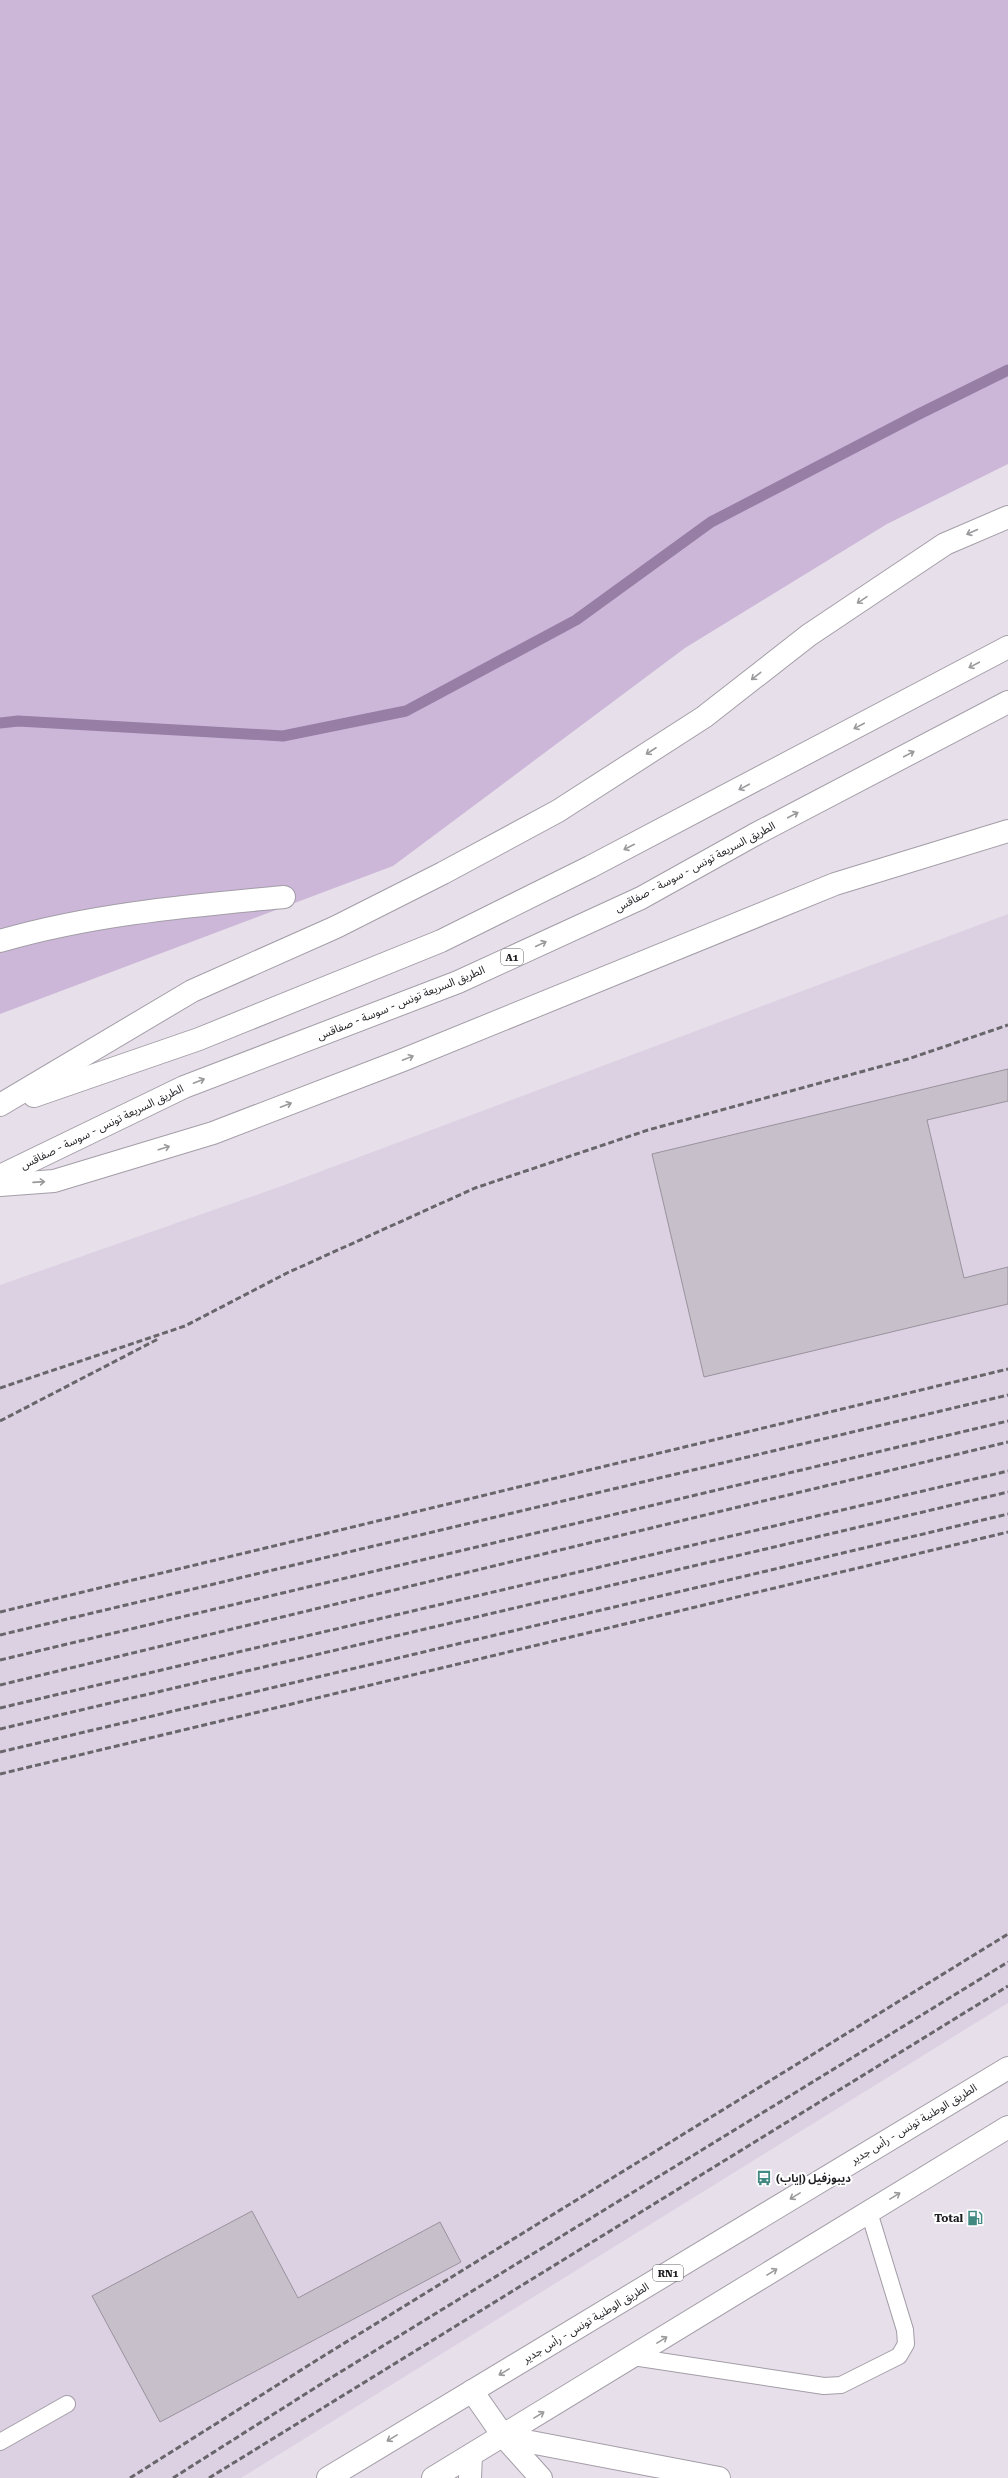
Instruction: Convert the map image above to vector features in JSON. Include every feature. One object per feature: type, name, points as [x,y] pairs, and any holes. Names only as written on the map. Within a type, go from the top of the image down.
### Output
[{"type":"main road","points":[[0,1107],[192,991],[336,927],[443,873],[558,811],[704,717],[809,634],[945,544],[1008,516]]},
{"type":"main road","points":[[0,1107],[199,1039],[441,941],[639,842],[1008,647]]},
{"type":"main road","name":"الطريق السريعة تونس - سوسة - صفاقس","points":[[0,1176],[184,1087],[458,982],[641,898],[754,835],[1008,702]]},
{"type":"main road","points":[[0,1185],[54,1181],[213,1133],[403,1060],[835,884],[1008,832]]},
{"type":"main road","points":[[0,941],[48,927],[139,911],[284,897]]},
{"type":"main road","name":"الطريق الوطنية تونس - رأس جدير","points":[[328,2478],[1008,2068]]},
{"type":"main road","points":[[433,2478],[504,2437],[1008,2127]]},
{"type":"main road","points":[[472,2391],[504,2437],[541,2478]]},
{"type":"main road","points":[[504,2437],[718,2478]]},
{"type":"main road","points":[[470,2478],[471,2456]]},
{"type":"lane","points":[[633,2357],[824,2386],[841,2385],[899,2356],[906,2344],[905,2330],[869,2212]]},
{"type":"lane","points":[[0,2442],[66,2404]]},
{"type":"shaded area","points":[[0,0],[1008,0],[1008,464],[887,524],[685,648],[393,866],[0,1014]]},
{"type":"shaded area","points":[[1008,914],[1008,2003],[241,2478],[0,2478],[0,1285],[279,1187]]},
{"type":"building","points":[[1008,1069],[1008,1101],[927,1120],[964,1278],[1008,1267],[1008,1304],[704,1377],[652,1154]]},
{"type":"building","points":[[252,2211],[298,2298],[440,2222],[461,2262],[160,2422],[92,2296]]},
{"type":"waterway","points":[[0,723],[18,721],[283,736],[406,711],[576,620],[711,522],[919,414],[1008,370]]},
{"type":"railway","points":[[0,1388],[185,1326],[287,1273],[475,1188],[648,1130],[908,1059],[1008,1025]]},
{"type":"railway","points":[[0,1421],[158,1339]]},
{"type":"railway","points":[[0,1612],[1008,1369]]},
{"type":"railway","points":[[0,1635],[1008,1395]]},
{"type":"railway","points":[[0,1660],[1008,1421]]},
{"type":"railway","points":[[0,1685],[1008,1442]]},
{"type":"railway","points":[[0,1708],[1008,1471]]},
{"type":"railway","points":[[0,1729],[1008,1492]]},
{"type":"railway","points":[[0,1752],[1008,1514]]},
{"type":"railway","points":[[0,1774],[1008,1532]]},
{"type":"railway","points":[[130,2478],[317,2360],[1008,1934]]},
{"type":"railway","points":[[173,2478],[329,2379],[1008,1962]]},
{"type":"railway","points":[[209,2478],[1008,1986]]},
{"type":"place","name":"ديبوزفيل (إياب)","points":[[764,2178]]},
{"type":"place","name":"Total","points":[[975,2218]]}]
